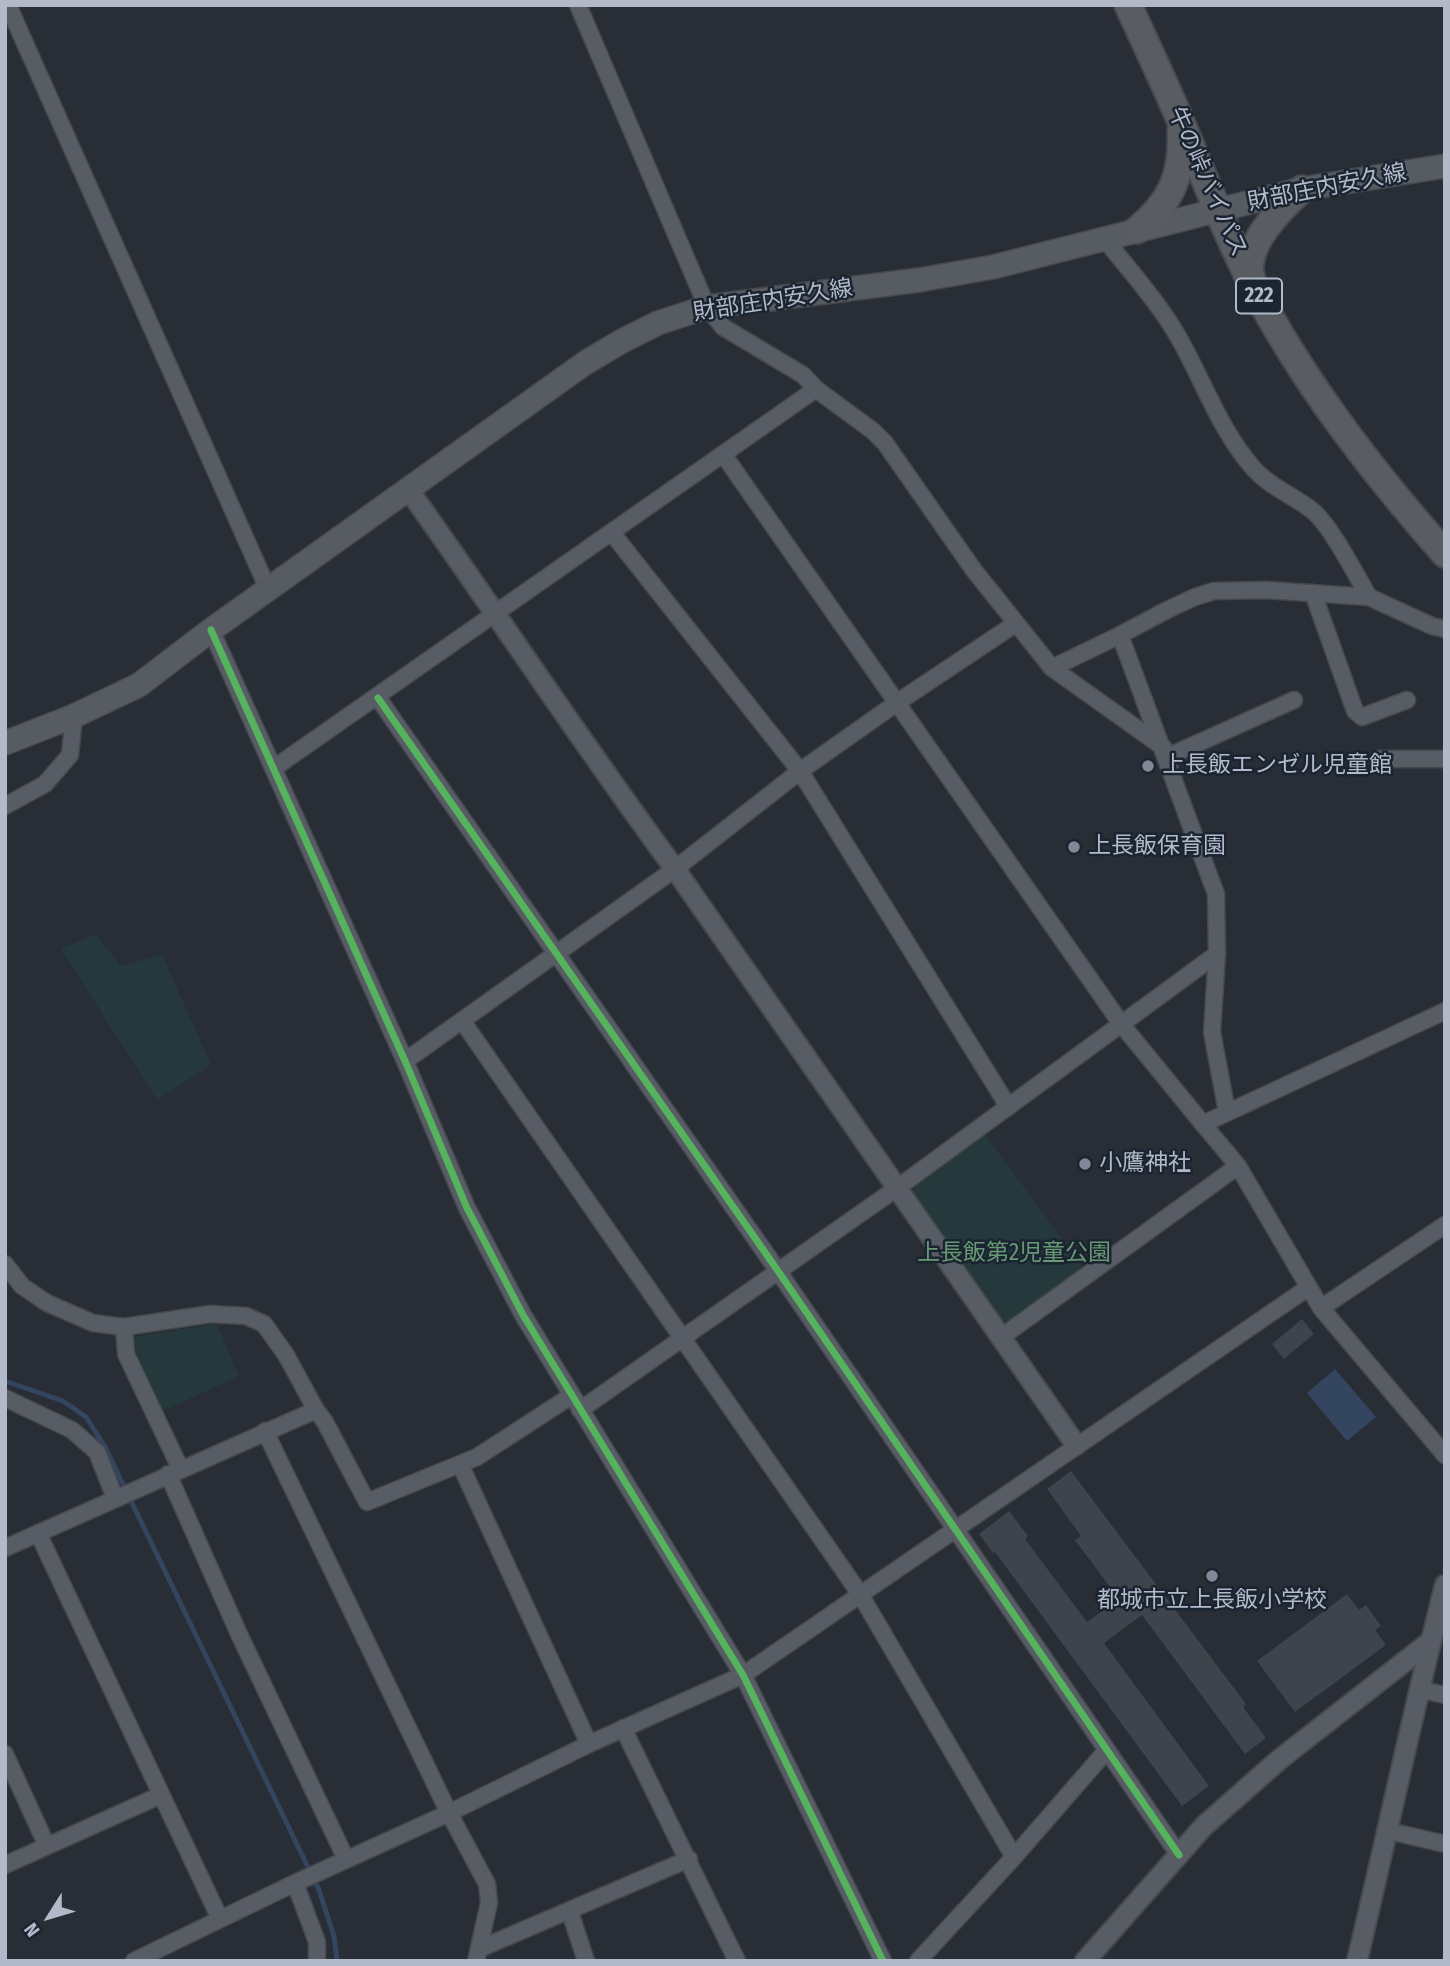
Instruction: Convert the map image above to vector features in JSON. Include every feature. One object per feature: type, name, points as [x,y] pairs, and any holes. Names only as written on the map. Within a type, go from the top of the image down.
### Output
[{"type":"highway","name":"牛の峠バイパス","points":[[1128,5],[1181,121],[1216,211],[1252,284],[1299,366],[1349,439],[1445,554]]},
{"type":"highway","points":[[1137,230],[1155,215],[1177,177],[1182,150],[1181,121]]},
{"type":"highway","points":[[1252,284],[1250,264],[1257,245],[1276,213],[1301,189]]},
{"type":"main road","name":"財部庄内安久線","points":[[5,743],[74,716],[139,685],[211,630],[585,363],[658,323],[707,307],[919,280],[993,267],[1301,189],[1445,166]]},
{"type":"street","points":[[8,5],[268,589]]},
{"type":"street","points":[[578,5],[707,307],[723,327],[803,374],[816,389],[873,431],[885,443],[974,569],[1052,668],[1165,752]]},
{"type":"street","points":[[1104,238],[1179,338],[1234,442],[1254,470],[1315,513],[1342,551],[1369,597]]},
{"type":"street","points":[[274,768],[378,698],[816,389]]},
{"type":"street","points":[[723,454],[1122,1025],[1238,1166],[1321,1308],[1445,1455]]},
{"type":"street","points":[[408,489],[1076,1445]]},
{"type":"street","points":[[612,533],[800,771],[1008,1106]]},
{"type":"street","points":[[1052,668],[1167,610],[1214,591],[1239,589],[1369,597],[1432,626],[1445,629]]},
{"type":"street","points":[[1313,593],[1355,711],[1362,717],[1407,700]]},
{"type":"street","points":[[405,1061],[675,869],[800,771],[1016,624]]},
{"type":"street","points":[[211,630],[405,1061],[467,1208],[523,1315],[575,1403],[743,1675],[883,1961]]},
{"type":"street","points":[[1120,635],[1216,894],[1217,954],[1212,1032],[1227,1112]]},
{"type":"street","points":[[378,698],[778,1271],[1179,1856]]},
{"type":"street","points":[[1165,752],[1294,699]]},
{"type":"street","points":[[5,806],[46,784],[70,755],[74,716]]},
{"type":"street","points":[[1378,759],[1445,759]]},
{"type":"street","points":[[5,1264],[22,1286],[47,1303],[93,1323],[124,1327],[209,1314],[246,1316],[264,1324],[286,1354],[367,1502],[477,1457],[684,1339],[897,1188],[1217,954]]},
{"type":"street","points":[[1203,1124],[1445,1011]]},
{"type":"street","points":[[463,1022],[860,1594],[1014,1857]]},
{"type":"street","points":[[1000,1338],[1238,1166]]},
{"type":"street","points":[[1321,1308],[1445,1225]]},
{"type":"street","points":[[134,1961],[160,1956],[220,1919],[295,1882],[449,1813],[623,1728],[743,1675],[1309,1287]]},
{"type":"street","points":[[124,1327],[126,1354],[239,1634],[346,1859]]},
{"type":"street","points":[[5,1398],[72,1430],[97,1452],[115,1498]]},
{"type":"street","points":[[5,1548],[316,1410]]},
{"type":"street","points":[[265,1431],[449,1813],[487,1884],[489,1903],[477,1955]]},
{"type":"street","points":[[460,1464],[589,1744]]},
{"type":"street","points":[[38,1533],[220,1919]]},
{"type":"street","points":[[1357,1961],[1389,1831],[1418,1689],[1438,1635],[1445,1585]]},
{"type":"street","points":[[1085,1961],[1204,1826],[1280,1759],[1438,1635]]},
{"type":"street","points":[[1418,1689],[1445,1695]]},
{"type":"street","points":[[623,1728],[737,1961]]},
{"type":"street","points":[[918,1961],[1107,1751]]},
{"type":"street","points":[[5,1754],[47,1846]]},
{"type":"street","points":[[5,1865],[161,1795]]},
{"type":"street","points":[[1389,1831],[1445,1844]]},
{"type":"street","points":[[477,1955],[689,1859]]},
{"type":"street","points":[[295,1882],[317,1942],[317,1961]]},
{"type":"street","points":[[570,1912],[586,1961]]},
{"type":"green space","points":[[96,934],[121,966],[162,954],[211,1065],[157,1100],[61,949]]},
{"type":"green space","name":"上長飯第2児童公園","points":[[984,1133],[1085,1270],[1014,1321],[1002,1320],[913,1191],[914,1183]]},
{"type":"green space","points":[[217,1324],[239,1376],[159,1413],[132,1337]]},
{"type":"water","points":[[1335,1369],[1376,1417],[1347,1441],[1307,1393]]},
{"type":"building","points":[[1302,1319],[1314,1334],[1284,1359],[1272,1344]]},
{"type":"building","points":[[1071,1471],[1246,1704],[1243,1707],[1266,1738],[1245,1754],[1142,1615],[1104,1643],[1209,1786],[1182,1806],[979,1534],[1009,1511],[1028,1536],[1025,1539],[1087,1622],[1119,1599],[1075,1540],[1081,1536],[1047,1489]]},
{"type":"building","points":[[1347,1594],[1359,1610],[1366,1605],[1381,1626],[1375,1630],[1386,1645],[1295,1712],[1257,1661]]},
{"type":"waterway","points":[[5,1381],[63,1401],[86,1417],[105,1447],[319,1890],[334,1936],[337,1961]]},
{"type":"cycle path","points":[[211,630],[405,1061],[467,1208],[523,1315],[743,1675],[883,1961]]},
{"type":"cycle path","points":[[378,698],[778,1271],[1179,1855]]},
{"type":"place","name":"上長飯エンゼル児童館","points":[[1148,766]]},
{"type":"place","name":"上長飯保育園","points":[[1074,847]]},
{"type":"place","name":"小鷹神社","points":[[1085,1164]]},
{"type":"place","name":"都城市立上長飯小学校","points":[[1212,1576]]}]
